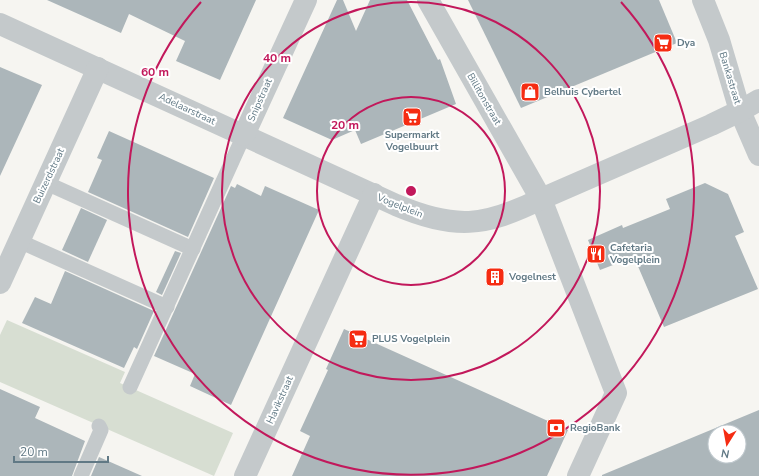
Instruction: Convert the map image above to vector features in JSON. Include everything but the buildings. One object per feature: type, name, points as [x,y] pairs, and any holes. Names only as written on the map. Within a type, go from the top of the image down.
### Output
[{"type":"street","name":"Snipstraat","points":[[244,135],[306,0]]},
{"type":"street","name":"Billitonstraat","points":[[428,0],[541,199]]},
{"type":"street","name":"Bankastraat","points":[[703,0],[719,40],[740,111],[759,155]]},
{"type":"street","name":"Adelaarstraat","points":[[0,24],[374,194]]},
{"type":"street","name":"Buizerdstraat","points":[[0,283],[98,68]]},
{"type":"street","name":"Vogelplein","points":[[314,325],[374,194],[426,216],[451,222],[482,220],[498,217],[515,212],[541,199],[740,111],[759,100]]},
{"type":"street","points":[[541,199],[616,393],[578,476]]},
{"type":"street","name":"Havikstraat","points":[[245,476],[314,325]]},
{"type":"lane","points":[[130,387],[244,135]]},
{"type":"lane","points":[[46,183],[193,249]]},
{"type":"lane","points":[[19,241],[166,307]]},
{"type":"lane","points":[[81,476],[101,430],[99,426]]},
{"type":"shaded area","points":[[7,320],[125,372],[120,383],[233,433],[214,476],[0,382],[0,335]]},
{"type":"place","name":"Dya","points":[[663,43]]},
{"type":"place","name":"Belhuis Cybertel","points":[[530,92]]},
{"type":"place","name":"Supermarkt Vogelbuurt","points":[[412,117]]},
{"type":"place","name":"Cafetaria Vogelplein","points":[[596,254]]},
{"type":"place","name":"Vogelnest","points":[[495,277]]},
{"type":"place","name":"PLUS Vogelplein","points":[[358,339]]},
{"type":"place","name":"RegioBank","points":[[556,428]]}]
